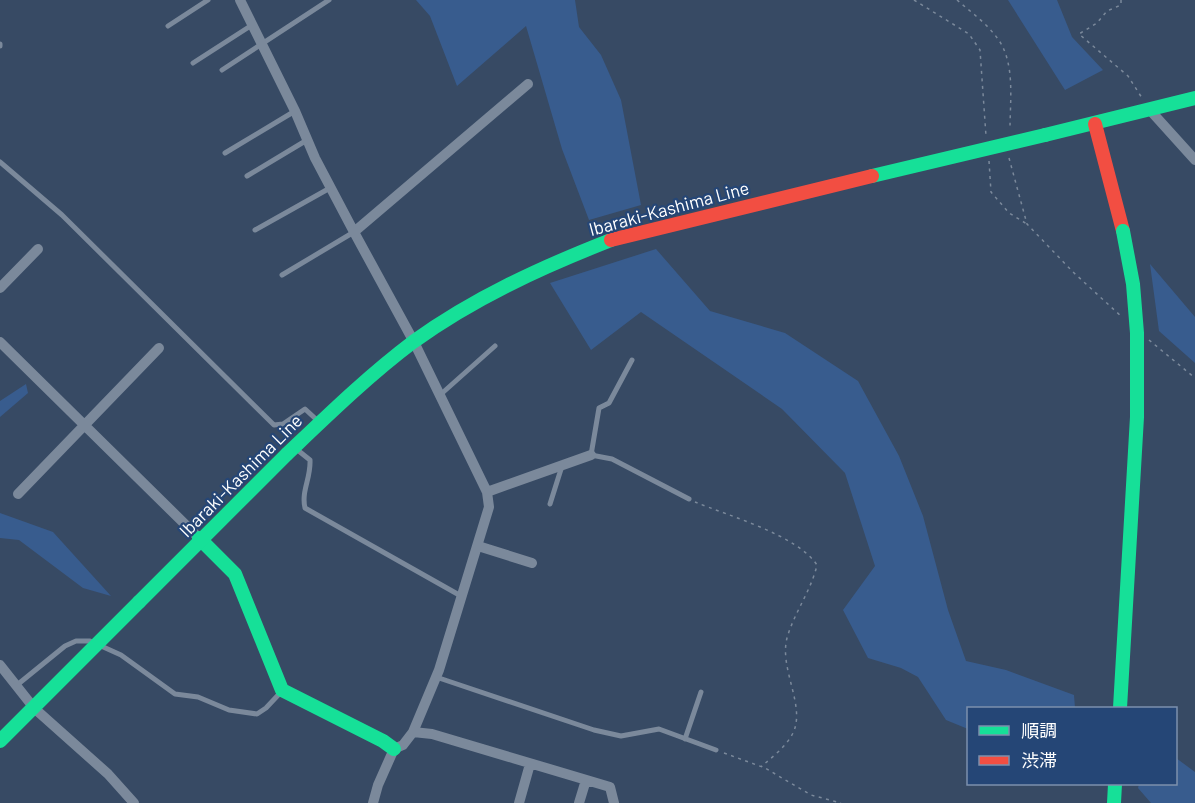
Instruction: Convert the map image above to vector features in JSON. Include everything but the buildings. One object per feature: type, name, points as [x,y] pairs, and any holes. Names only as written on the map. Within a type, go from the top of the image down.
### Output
[{"type":"main road","name":"Ibaraki-Kashima Line","points":[[0,741],[349,395],[414,342],[472,305],[517,281],[611,240],[685,220],[1095,124],[1195,98]]},
{"type":"main road","points":[[1095,124],[1123,231],[1133,284],[1136,324],[1137,417],[1120,707]]},
{"type":"main road","points":[[199,538],[235,574],[282,690],[383,741],[394,749]]},
{"type":"main road","points":[[1114,803],[1115,785]]},
{"type":"street","points":[[240,0],[330,188],[414,342],[487,492],[489,507],[463,597],[436,677],[413,732],[403,745],[394,749],[378,785],[374,803]]},
{"type":"street","points":[[354,232],[528,84]]},
{"type":"street","points":[[1149,109],[1195,160]]},
{"type":"street","points":[[0,288],[38,249]]},
{"type":"street","points":[[0,342],[86,424],[199,538]]},
{"type":"street","points":[[18,494],[159,348]]},
{"type":"street","points":[[487,492],[591,455]]},
{"type":"street","points":[[478,546],[532,562]]},
{"type":"street","points":[[0,665],[34,708],[108,774],[134,803]]},
{"type":"street","points":[[413,732],[432,734],[610,787],[614,803]]},
{"type":"street","points":[[519,803],[530,764]]},
{"type":"street","points":[[579,803],[586,780]]},
{"type":"lane","points":[[168,26],[208,0]]},
{"type":"lane","points":[[222,70],[328,0]]},
{"type":"lane","points":[[193,63],[252,25]]},
{"type":"lane","points":[[225,153],[295,111]]},
{"type":"lane","points":[[247,176],[308,140]]},
{"type":"lane","points":[[0,162],[62,215],[274,424],[283,424],[305,409],[320,423]]},
{"type":"lane","points":[[255,230],[330,188]]},
{"type":"lane","points":[[282,275],[354,232]]},
{"type":"lane","points":[[440,395],[495,346]]},
{"type":"lane","points":[[632,360],[609,403],[599,408],[591,455],[612,459],[689,499]]},
{"type":"lane","points":[[291,450],[310,460],[311,472],[302,496],[305,508],[463,597]]},
{"type":"lane","points":[[549,504],[563,465]]},
{"type":"lane","points":[[17,686],[65,646],[76,641],[98,643],[121,655],[175,694],[198,697],[229,710],[257,714],[266,708],[282,690]]},
{"type":"lane","points":[[436,677],[594,730],[621,736],[659,729],[716,750]]},
{"type":"lane","points":[[684,738],[701,692]]},
{"type":"path","points":[[914,0],[969,34],[980,50],[987,139]]},
{"type":"path","points":[[957,0],[980,20],[1001,44],[1010,74],[1010,128]]},
{"type":"path","points":[[1121,0],[1121,5],[1107,11],[1097,23],[1079,34],[1128,76],[1149,109]]},
{"type":"path","points":[[1009,150],[1009,161],[1027,224]]},
{"type":"path","points":[[989,160],[991,192],[1009,213],[1027,224],[1073,272],[1125,320]]},
{"type":"path","points":[[1143,334],[1195,378]]},
{"type":"path","points":[[689,499],[784,538],[810,555],[817,565],[813,580],[787,637],[785,659],[798,718],[792,734],[781,749],[761,767]]},
{"type":"path","points":[[716,750],[761,767],[811,795],[842,803]]},
{"type":"shaded area","points":[[416,0],[575,0],[579,27],[601,55],[621,100],[641,205],[589,220],[562,149],[526,26],[457,86],[430,16]]},
{"type":"shaded area","points":[[1008,0],[1057,0],[1072,37],[1103,70],[1065,90]]},
{"type":"shaded area","points":[[656,249],[710,311],[785,333],[858,381],[899,456],[923,516],[948,610],[966,661],[1006,670],[1074,695],[1075,707],[967,707],[967,729],[946,720],[918,677],[901,668],[868,658],[843,610],[875,566],[845,473],[782,409],[641,312],[591,350],[550,283]]},
{"type":"shaded area","points":[[1150,264],[1195,317],[1195,363],[1159,331]]},
{"type":"shaded area","points":[[26,384],[28,393],[0,417],[0,401]]},
{"type":"shaded area","points":[[0,513],[53,532],[111,596],[83,588],[19,540],[0,538]]},
{"type":"shaded area","points":[[1177,759],[1195,772],[1195,803],[1151,803],[1138,788],[1139,785],[1177,785]]},
{"type":"traffic: fast","points":[[1045,135],[1195,98]]},
{"type":"traffic: fast","points":[[872,176],[1045,135]]},
{"type":"traffic: fast","points":[[1120,707],[1137,417],[1137,333],[1133,284],[1123,231]]},
{"type":"traffic: fast","points":[[287,454],[380,368],[436,326],[509,285],[611,240]]},
{"type":"traffic: fast","points":[[139,602],[287,454]]},
{"type":"traffic: fast","points":[[199,538],[235,574],[282,690],[383,741],[394,749]]},
{"type":"traffic: fast","points":[[0,741],[139,602]]},
{"type":"traffic: fast","points":[[1114,803],[1115,785]]},
{"type":"traffic: jam","points":[[1095,124],[1123,231]]},
{"type":"traffic: jam","points":[[611,240],[872,176]]}]
